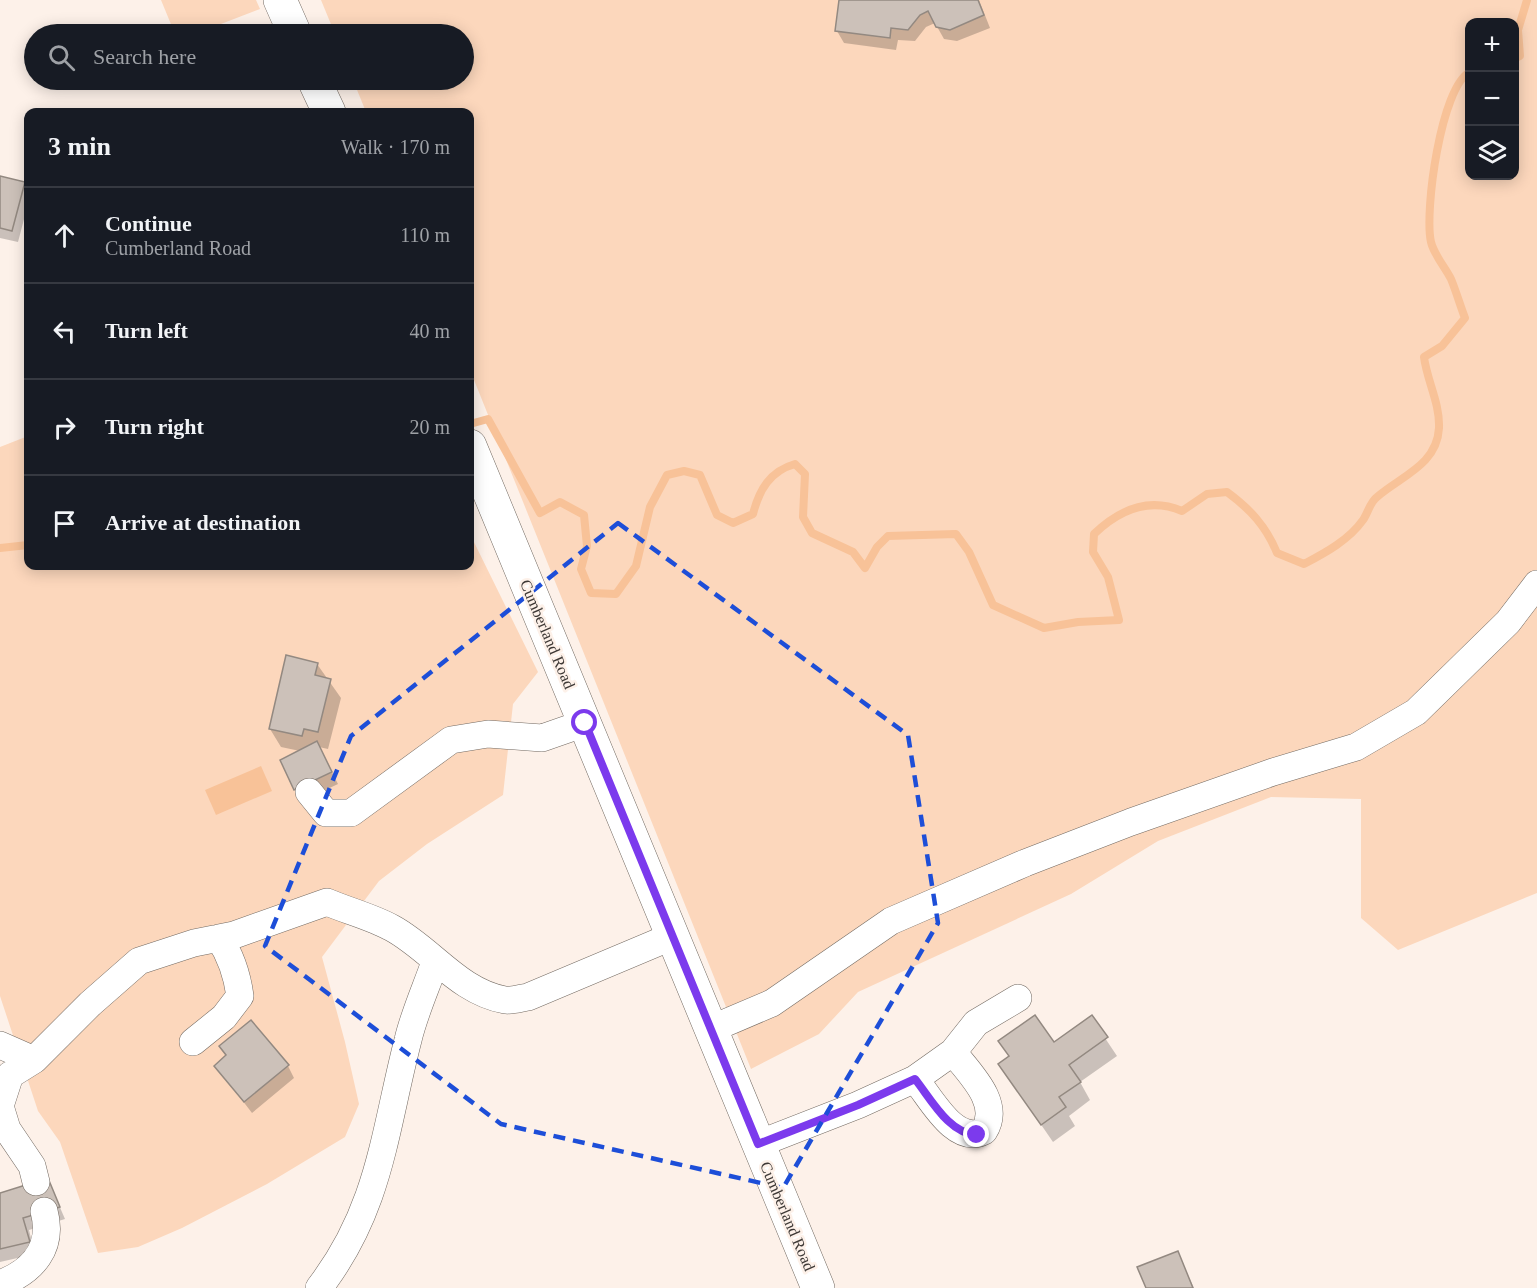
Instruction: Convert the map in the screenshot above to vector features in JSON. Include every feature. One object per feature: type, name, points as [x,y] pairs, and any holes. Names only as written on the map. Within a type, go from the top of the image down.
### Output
[{"type":"main road","points":[[280,0],[291,24]]},
{"type":"main road","points":[[318,90],[326,108]]},
{"type":"main road","name":"Cumberland Road","points":[[474,456],[818,1288]]},
{"type":"lane","points":[[711,1029],[772,1003],[900,916],[1024,863],[1131,822],[1273,772],[1356,747],[1416,712],[1508,622],[1537,584]]},
{"type":"lane","points":[[309,792],[326,813],[351,813],[451,740],[488,734],[542,738],[585,723]]},
{"type":"lane","points":[[36,1182],[32,1166],[7,1129],[0,1106],[10,1075],[34,1060],[90,1004],[139,961],[194,943],[294,916],[327,902],[391,927],[421,947],[435,962],[480,991],[506,1000],[528,998],[674,936]]},
{"type":"lane","points":[[193,1042],[224,1017],[240,996],[237,977],[228,951],[219,938]]},
{"type":"lane","points":[[319,1288],[338,1263],[362,1218],[383,1152],[408,1037],[435,962]]},
{"type":"lane","points":[[758,1144],[858,1105],[915,1079],[953,1052],[976,1023],[1018,998]]},
{"type":"lane","points":[[0,1045],[34,1060]]},
{"type":"lane","points":[[915,1079],[952,1125],[966,1134],[977,1135],[984,1131],[990,1116],[986,1099],[953,1052]]},
{"type":"lane","points":[[0,1284],[33,1266],[44,1248],[44,1211]]},
{"type":"highlighted area","points":[[618,523],[908,735],[938,923],[783,1188],[501,1124],[265,946],[351,736]]},
{"type":"shaded area","points":[[161,0],[256,0],[260,9],[221,24],[171,24]]},
{"type":"shaded area","points":[[321,0],[1537,0],[1537,893],[1398,950],[1361,918],[1361,799],[1271,797],[1158,841],[1071,894],[858,992],[819,1034],[751,1069],[474,380],[474,108],[364,108],[357,90],[474,90],[474,24],[331,24]]},
{"type":"shaded area","points":[[24,438],[24,570],[474,570],[474,542],[538,672],[513,704],[503,795],[427,844],[379,881],[322,957],[359,1104],[345,1137],[267,1184],[182,1228],[138,1247],[98,1253],[60,1142],[38,1111],[0,996],[0,447]]},
{"type":"shaded area","points":[[261,766],[272,791],[216,815],[205,790]]},
{"type":"building","points":[[839,0],[978,0],[984,15],[950,30],[936,27],[928,11],[920,15],[908,30],[891,28],[890,38],[835,31]]},
{"type":"building","points":[[0,176],[24,182],[12,231],[0,228]]},
{"type":"building","points":[[286,655],[318,663],[315,675],[331,679],[318,732],[304,729],[302,736],[269,729]]},
{"type":"building","points":[[317,741],[332,772],[294,790],[280,760]]},
{"type":"building","points":[[1035,1015],[1054,1042],[1092,1015],[1108,1037],[1069,1065],[1081,1082],[1059,1097],[1066,1107],[1041,1125],[998,1064],[1009,1056],[998,1041]]},
{"type":"building","points":[[251,1020],[289,1065],[244,1102],[214,1066],[226,1055],[219,1046]]},
{"type":"building","points":[[48,1178],[60,1207],[23,1218],[30,1242],[0,1249],[0,1193]]},
{"type":"building","points":[[1178,1251],[1193,1288],[1146,1288],[1137,1267]]},
{"type":"waterway","points":[[1519,27],[1527,0]]},
{"type":"waterway","points":[[1519,43],[1519,56]]},
{"type":"waterway","points":[[474,423],[488,419],[540,513],[560,502],[584,515],[587,546],[581,569],[591,593],[616,594],[636,566],[650,507],[667,475],[684,471],[700,475],[717,515],[733,523],[753,514],[762,489],[772,477],[786,467],[795,464],[805,474],[803,517],[812,533],[853,552],[865,568],[877,547],[888,536],[956,534],[969,552],[993,605],[1044,628],[1078,622],[1119,620],[1108,577],[1093,552],[1094,534],[1114,518],[1135,508],[1158,505],[1182,511],[1207,494],[1227,492],[1256,519],[1268,534],[1277,553],[1304,564],[1328,551],[1351,534],[1363,520],[1375,499],[1425,461],[1437,441],[1438,410],[1424,357],[1442,346],[1465,318],[1451,279],[1432,247],[1429,227],[1430,205],[1443,124],[1451,100],[1465,77]]},
{"type":"waterway","points":[[0,548],[24,545]]},
{"type":"route","points":[[585,723],[758,1144],[858,1105],[915,1079],[952,1125],[966,1134],[977,1135]]}]
